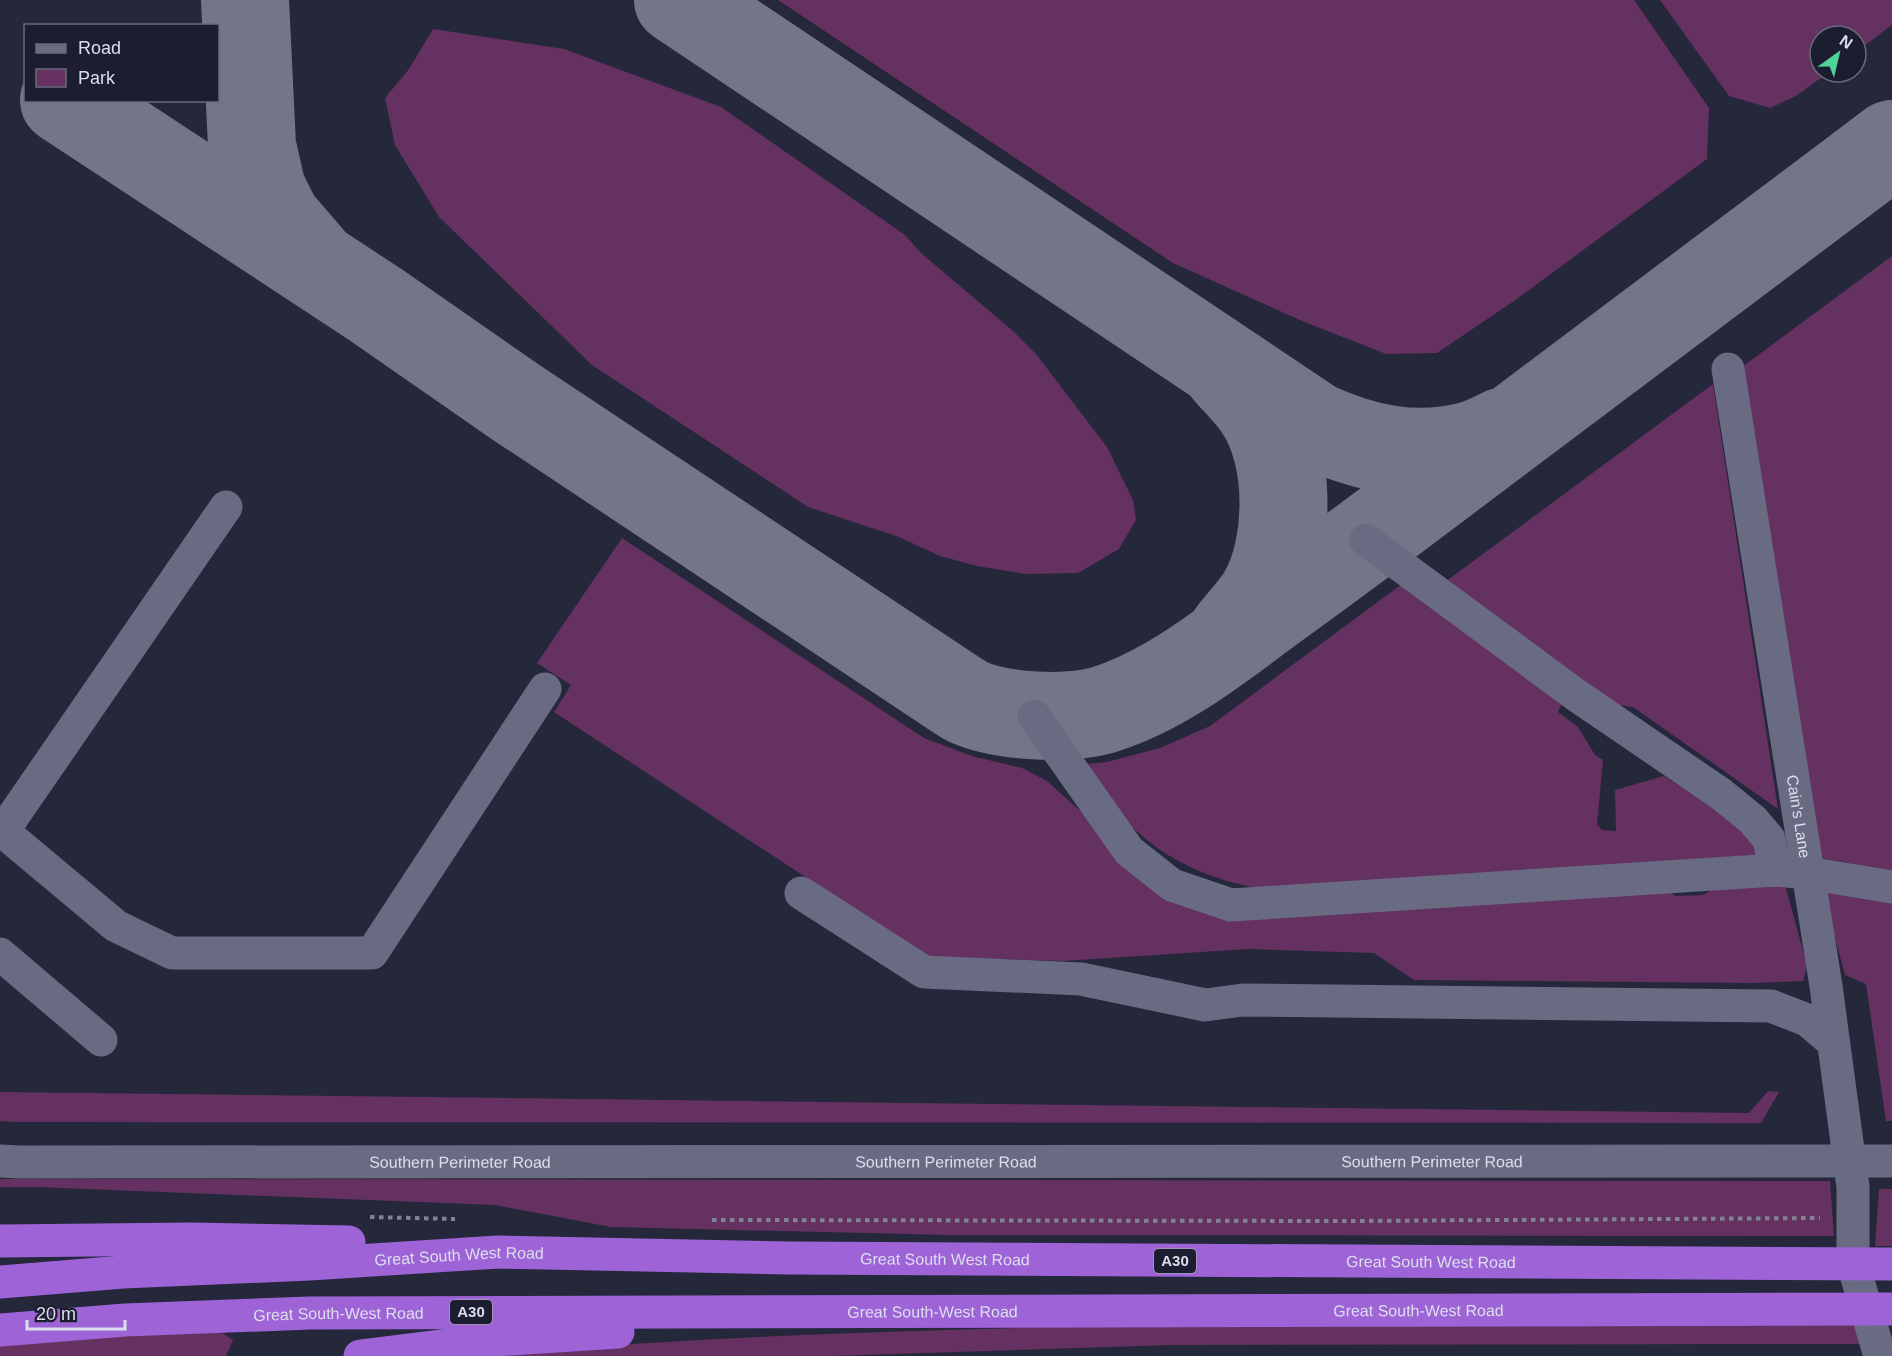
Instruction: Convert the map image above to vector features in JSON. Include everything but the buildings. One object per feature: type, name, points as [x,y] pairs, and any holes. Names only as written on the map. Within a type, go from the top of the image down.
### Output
[{"type":"highway","points":[[0,1241],[191,1239],[347,1242],[498,1252]]},
{"type":"highway","name":"Great South West Road","points":[[0,1282],[123,1272],[310,1264],[498,1252],[801,1258],[1892,1264]]},
{"type":"highway","name":"Great South-West Road","points":[[0,1330],[125,1320],[310,1313],[1879,1309]]},
{"type":"highway","points":[[360,1356],[480,1341],[943,1311]]},
{"type":"street","name":"Cain's Lane","points":[[1728,369],[1850,1161],[1854,1218],[1853,1264],[1879,1309],[1880,1356]]},
{"type":"street","points":[[226,507],[1,830],[117,926],[172,953],[372,953],[545,689]]},
{"type":"street","points":[[1366,540],[1576,695],[1721,794],[1753,820],[1769,839],[1775,870]]},
{"type":"street","points":[[1034,716],[1129,850],[1172,885],[1231,905],[1775,870],[1892,887]]},
{"type":"street","points":[[801,893],[924,972],[1081,979],[1205,1005],[1244,1000],[1771,1006],[1807,1020],[1833,1042]]},
{"type":"street","points":[[0,954],[101,1040]]},
{"type":"street","name":"Southern Perimeter Road","points":[[0,1161],[1892,1161]]},
{"type":"path","points":[[701,1220],[1347,1221],[1854,1218]]},
{"type":"green space","points":[[778,0],[1634,0],[1709,108],[1707,159],[1514,301],[1437,353],[1386,354],[1302,321],[1173,263]]},
{"type":"green space","points":[[1660,0],[1892,0],[1892,25],[1868,43],[1868,24],[1808,24],[1808,84],[1812,84],[1796,96],[1770,108],[1729,96]]},
{"type":"green space","points":[[433,29],[564,49],[721,107],[905,235],[921,253],[1013,331],[1036,354],[1107,447],[1133,500],[1136,520],[1119,549],[1078,573],[1025,574],[977,566],[940,556],[899,537],[808,507],[592,365],[439,217],[395,145],[385,98],[409,69]]},
{"type":"green space","points":[[1892,256],[1892,871],[1815,857],[1742,367]]},
{"type":"green space","points":[[1713,384],[1778,809],[1633,707],[1605,703],[1445,582]]},
{"type":"green space","points":[[622,538],[924,738],[972,756],[1022,768],[1047,781],[1151,875],[1199,903],[1665,888],[1675,896],[1703,895],[1726,881],[1785,885],[1807,965],[1803,981],[1753,983],[1414,980],[1374,953],[1248,949],[1063,961],[927,957],[554,712],[571,685],[537,663]]},
{"type":"green space","points":[[1406,581],[1562,703],[1558,712],[1578,727],[1595,755],[1603,760],[1597,824],[1602,830],[1616,831],[1615,790],[1664,776],[1749,831],[1755,841],[1755,855],[1261,889],[1208,875],[1162,851],[1126,821],[1077,765],[1107,762],[1160,748],[1210,726]]},
{"type":"green space","points":[[1828,888],[1892,899],[1892,1121],[1886,1121],[1866,984],[1845,975],[1824,897]]},
{"type":"green space","points":[[1768,1091],[1779,1092],[1761,1123],[0,1121],[0,1092],[1749,1113]]},
{"type":"green space","points":[[0,1179],[1830,1181],[1834,1236],[948,1235],[611,1227],[495,1205],[0,1187]]},
{"type":"green space","points":[[1879,1189],[1892,1189],[1892,1246],[1875,1246]]},
{"type":"green space","points":[[1339,1324],[1860,1324],[1860,1344],[1171,1345],[834,1356],[473,1356],[646,1343],[819,1334],[992,1329]]},
{"type":"green space","points":[[221,1332],[233,1340],[226,1356],[0,1356],[0,1340]]},
{"type":"taxiway","points":[[245,0],[252,146],[262,190],[277,220],[309,257]]},
{"type":"taxiway","points":[[678,0],[1315,426],[1353,441],[1411,452],[1431,452],[1472,445],[1502,432]]},
{"type":"taxiway","points":[[67,102],[376,305],[517,403],[958,696],[968,702],[998,711],[1053,716],[1088,713],[1126,702],[1189,668],[1384,525],[1892,144]]},
{"type":"taxiway","points":[[1226,370],[1248,394],[1270,428],[1282,475],[1284,500],[1279,550],[1272,573],[1260,598],[1232,633]]}]
